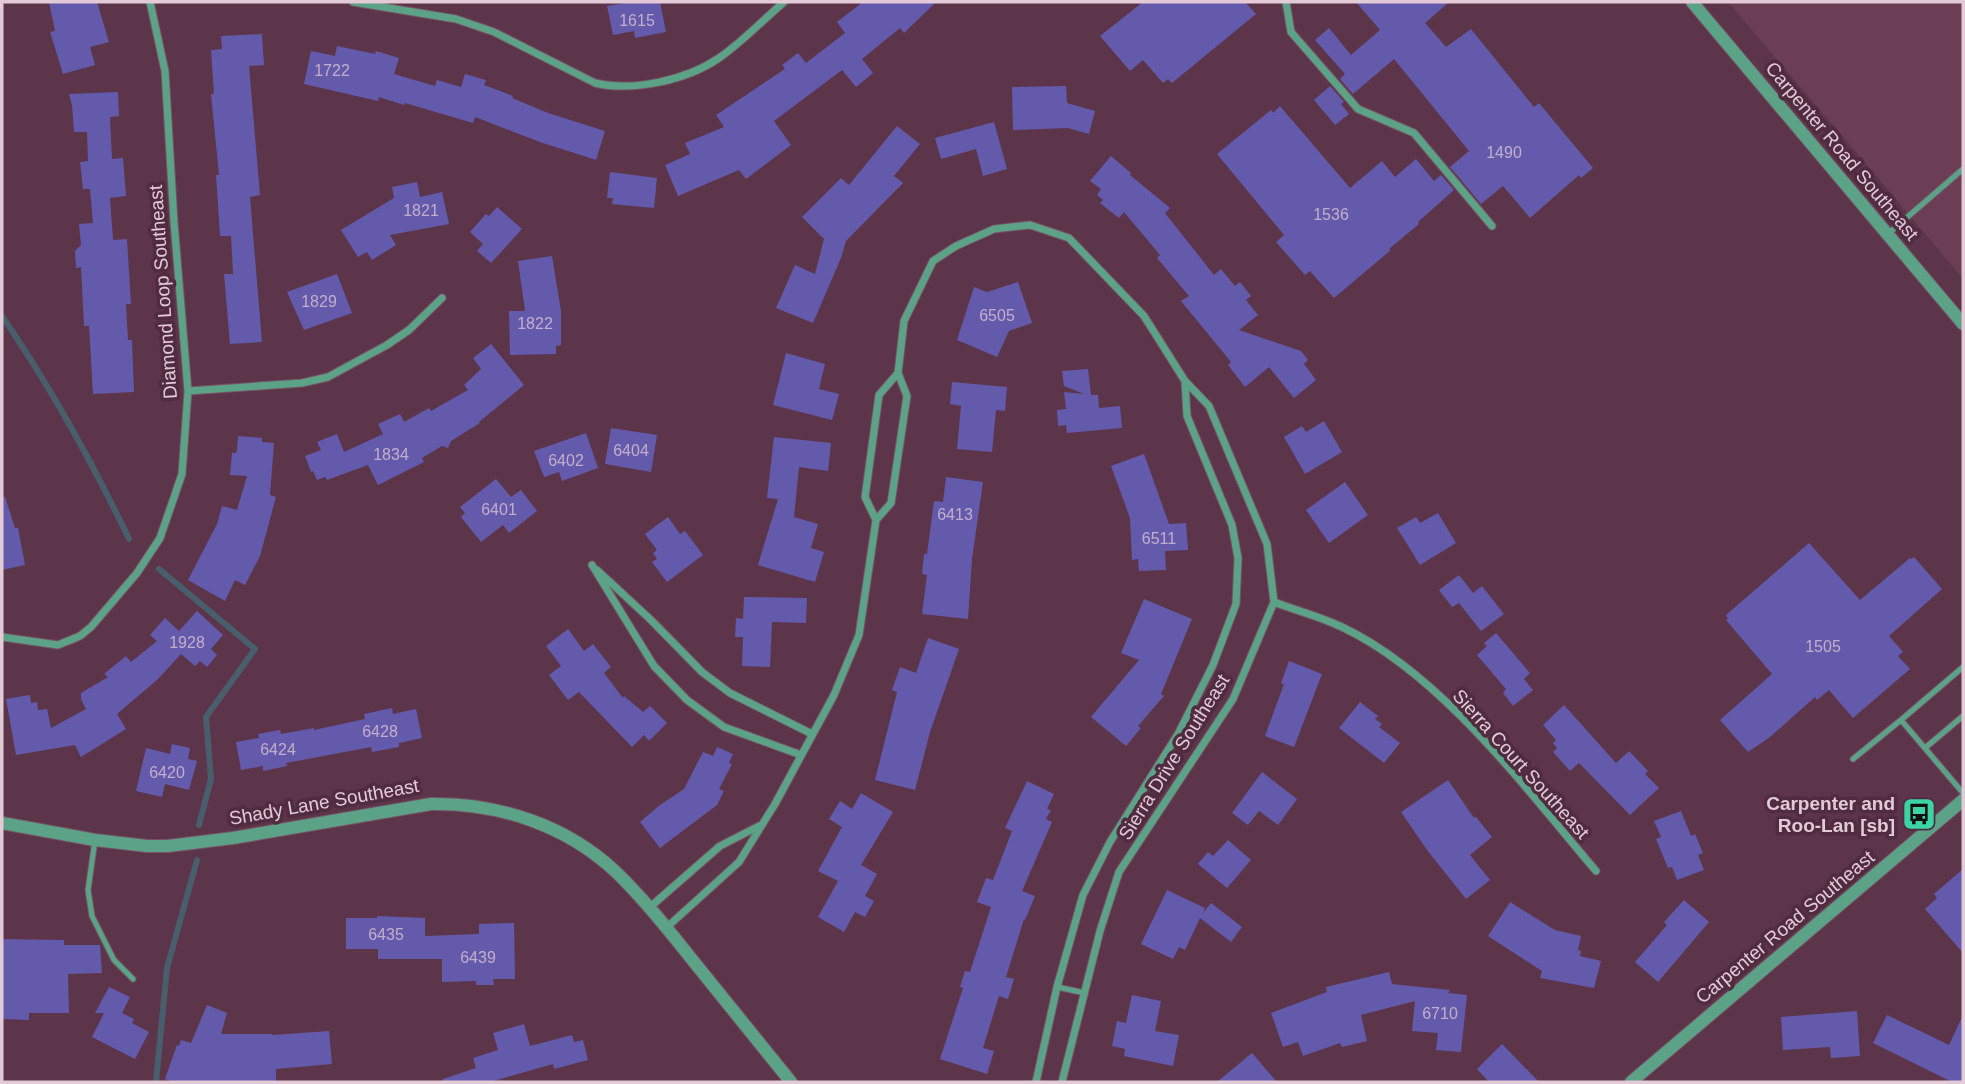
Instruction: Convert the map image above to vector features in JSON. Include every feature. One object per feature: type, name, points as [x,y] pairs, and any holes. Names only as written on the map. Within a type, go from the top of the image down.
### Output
[{"type":"street","name":"Diamond Loop Southeast","points":[[2,637],[58,645],[91,627],[136,573],[160,538],[182,474],[188,391],[165,71],[150,2]]},
{"type":"street","points":[[353,2],[456,19],[494,32],[595,83],[613,87],[650,85],[693,71],[718,59],[785,2]]},
{"type":"street","points":[[1286,2],[1291,32],[1358,109],[1414,133],[1492,226]]},
{"type":"street","name":"Carpenter Road Southeast","points":[[1692,2],[1963,324]]},
{"type":"street","name":"Sierra Drive Southeast","points":[[666,928],[739,862],[775,804],[834,695],[859,635],[876,520],[891,503],[907,396],[898,373],[904,321],[933,261],[956,246],[994,229],[1030,225],[1069,238],[1144,316],[1185,381],[1209,406],[1267,544],[1274,602],[1233,699],[1119,872],[1100,931],[1062,1082]]},
{"type":"street","points":[[188,391],[302,383],[328,377],[409,330],[442,298]]},
{"type":"street","name":"Sierra Drive Southeast","points":[[876,520],[865,497],[879,395],[898,373]]},
{"type":"street","name":"Sierra Drive Southeast","points":[[1035,1082],[1057,987],[1083,895],[1110,842],[1178,734],[1213,665],[1236,604],[1238,558],[1232,525],[1187,416],[1185,381]]},
{"type":"street","points":[[800,755],[724,727],[687,699],[654,666],[592,565],[702,672],[730,693],[812,734]]},
{"type":"street","name":"Sierra Court Southeast","points":[[1274,602],[1344,628],[1399,661],[1467,722],[1596,871]]},
{"type":"street","name":"Carpenter Road Southeast","points":[[1631,1082],[1963,800]]},
{"type":"street","name":"Shady Lane Southeast","points":[[2,823],[95,840],[147,846],[181,845],[233,838],[404,807],[461,804],[530,819],[562,833],[616,872],[666,928],[790,1082]]},
{"type":"street","points":[[649,908],[720,846],[760,826]]},
{"type":"lane","points":[[1887,234],[1963,169]]},
{"type":"lane","points":[[1853,759],[1963,667]]},
{"type":"lane","points":[[1925,748],[1963,716]]},
{"type":"lane","points":[[1901,720],[1963,793]]},
{"type":"lane","points":[[95,840],[88,890],[92,916],[114,960],[133,979]]},
{"type":"lane","points":[[1057,987],[1084,993]]},
{"type":"shaded area","points":[[1728,2],[1963,2],[1963,279],[1884,185]]},
{"type":"building","points":[[49,2],[97,2],[109,42],[90,47],[95,65],[63,74],[50,32],[55,31]]},
{"type":"building","points":[[632,2],[660,2],[666,32],[635,38],[634,31],[613,35],[607,6]]},
{"type":"building","points":[[863,2],[936,2],[904,33],[900,28],[862,59],[873,73],[856,87],[842,70],[774,121],[791,145],[746,179],[739,170],[678,196],[665,165],[690,154],[685,143],[724,127],[716,115],[785,69],[782,65],[798,53],[806,63],[845,33],[837,22]]},
{"type":"building","points":[[1143,2],[1245,2],[1256,14],[1172,83],[1168,79],[1163,83],[1143,60],[1130,71],[1100,36]]},
{"type":"building","points":[[1356,2],[1449,2],[1425,23],[1446,47],[1471,29],[1534,107],[1539,103],[1593,168],[1581,178],[1579,175],[1530,218],[1503,186],[1481,204],[1450,167],[1469,151],[1394,59],[1353,94],[1340,79],[1345,74],[1315,40],[1329,28],[1351,55],[1380,30]]},
{"type":"building","points":[[262,34],[264,65],[249,66],[260,195],[250,197],[262,342],[230,344],[224,274],[233,274],[231,236],[220,236],[216,175],[219,175],[211,94],[214,94],[211,50],[222,49],[221,36]]},
{"type":"building","points":[[337,46],[375,54],[376,51],[399,58],[394,74],[435,86],[437,80],[461,87],[465,74],[486,80],[484,85],[513,96],[512,98],[605,131],[596,160],[475,117],[473,123],[379,97],[378,101],[304,84],[311,51],[335,56]]},
{"type":"building","points":[[1066,86],[1067,103],[1095,111],[1089,134],[1068,128],[1013,130],[1012,87]]},
{"type":"building","points":[[1330,86],[1344,102],[1341,104],[1349,114],[1335,125],[1314,100]]},
{"type":"building","points":[[118,92],[119,116],[110,117],[112,159],[123,158],[126,196],[110,198],[113,240],[127,239],[131,304],[126,304],[128,340],[132,340],[134,392],[93,394],[89,326],[84,326],[81,267],[76,268],[75,251],[81,245],[79,224],[93,223],[90,189],[83,189],[80,162],[88,161],[87,132],[74,132],[69,94]]},
{"type":"building","points":[[1280,106],[1350,188],[1382,161],[1395,177],[1416,159],[1434,181],[1441,175],[1454,190],[1389,249],[1391,250],[1334,298],[1310,271],[1305,275],[1276,242],[1284,235],[1217,154],[1271,110],[1273,113]]},
{"type":"building","points":[[994,122],[1007,169],[983,176],[976,149],[941,159],[935,138]]},
{"type":"building","points":[[897,126],[920,144],[894,176],[903,183],[846,241],[813,323],[776,308],[795,265],[815,274],[824,239],[802,217],[841,178],[849,185]]},
{"type":"building","points":[[1111,156],[1170,208],[1165,213],[1214,275],[1221,269],[1235,286],[1240,282],[1251,296],[1246,300],[1258,315],[1239,330],[1301,351],[1308,360],[1304,364],[1316,380],[1294,398],[1269,367],[1245,387],[1228,365],[1231,362],[1181,301],[1189,296],[1157,258],[1160,255],[1124,212],[1119,218],[1100,203],[1103,200],[1097,195],[1101,189],[1090,181]]},
{"type":"building","points":[[610,172],[657,178],[654,208],[612,204],[613,198],[607,198]]},
{"type":"building","points":[[417,182],[420,197],[442,192],[449,224],[390,235],[396,245],[372,260],[367,252],[358,257],[341,230],[394,198],[392,187]]},
{"type":"building","points":[[497,207],[522,229],[491,263],[477,251],[483,244],[470,232],[486,214],[489,216]]},
{"type":"building","points":[[552,256],[561,311],[561,345],[556,346],[556,354],[510,355],[509,311],[525,311],[518,261]]},
{"type":"building","points":[[337,274],[352,313],[304,330],[287,292]]},
{"type":"building","points":[[1018,282],[1032,323],[1009,331],[997,357],[957,340],[974,287],[987,292]]},
{"type":"building","points":[[491,344],[524,385],[480,423],[451,441],[448,448],[442,446],[422,458],[424,462],[378,485],[368,465],[327,480],[325,477],[317,480],[313,471],[311,472],[305,456],[321,450],[317,442],[337,434],[344,452],[383,434],[378,424],[400,414],[404,422],[429,408],[431,411],[468,390],[464,385],[481,369],[473,358]]},
{"type":"building","points":[[786,353],[825,364],[819,389],[839,394],[832,420],[773,405]]},
{"type":"building","points":[[1088,369],[1091,395],[1098,395],[1099,408],[1120,406],[1122,428],[1067,433],[1066,425],[1058,426],[1057,410],[1066,409],[1064,392],[1084,394],[1064,386],[1062,371]]},
{"type":"building","points":[[952,382],[1007,387],[1005,411],[996,410],[992,452],[957,449],[961,406],[950,404]]},
{"type":"building","points":[[1324,421],[1342,452],[1305,474],[1284,437],[1302,426],[1306,432]]},
{"type":"building","points":[[611,428],[657,435],[651,472],[605,464]]},
{"type":"building","points":[[586,433],[598,468],[562,481],[559,472],[544,477],[534,451]]},
{"type":"building","points":[[238,436],[262,438],[262,442],[274,443],[270,495],[276,497],[260,556],[245,585],[235,580],[225,601],[188,580],[217,524],[222,506],[237,510],[247,476],[230,475],[232,453],[236,453]]},
{"type":"building","points":[[774,437],[831,443],[828,471],[799,467],[794,517],[818,524],[811,548],[824,552],[815,582],[758,565],[778,499],[767,498]]},
{"type":"building","points":[[1144,454],[1169,524],[1186,523],[1188,550],[1165,551],[1166,570],[1139,571],[1138,559],[1132,560],[1130,518],[1111,466]]},
{"type":"building","points":[[946,477],[983,482],[972,559],[968,619],[922,614],[927,575],[922,574],[924,554],[927,554],[934,501],[943,502]]},
{"type":"building","points":[[496,479],[511,497],[521,490],[537,511],[509,533],[503,525],[481,542],[461,517],[465,513],[460,507]]},
{"type":"building","points":[[1345,482],[1368,515],[1329,543],[1306,510]]},
{"type":"building","points":[[2,497],[5,497],[15,528],[18,528],[25,565],[2,570]]},
{"type":"building","points":[[1438,513],[1456,543],[1420,565],[1397,528],[1416,517],[1420,523]]},
{"type":"building","points":[[668,517],[680,534],[685,531],[703,555],[667,582],[652,562],[657,559],[653,553],[657,550],[645,534]]},
{"type":"building","points":[[1809,543],[1860,600],[1914,557],[1942,589],[1889,636],[1903,652],[1898,656],[1910,669],[1853,718],[1829,690],[1817,700],[1815,697],[1770,737],[1748,752],[1720,720],[1772,674],[1726,620],[1726,615]]},
{"type":"building","points":[[1459,575],[1473,593],[1482,586],[1504,614],[1481,631],[1459,603],[1452,607],[1439,590]]},
{"type":"building","points":[[744,597],[807,598],[806,623],[772,622],[770,667],[742,666],[743,637],[735,637],[736,618],[743,619]]},
{"type":"building","points":[[1144,599],[1192,619],[1161,694],[1164,696],[1138,726],[1141,728],[1126,746],[1091,717],[1139,660],[1121,653]]},
{"type":"building","points":[[197,611],[223,635],[211,649],[217,655],[207,667],[200,661],[195,666],[181,654],[158,679],[117,714],[126,729],[81,757],[75,745],[16,755],[6,699],[30,695],[31,703],[37,702],[38,710],[47,709],[51,728],[86,709],[81,693],[108,677],[104,674],[126,656],[131,662],[157,641],[150,635],[165,618],[179,631]]},
{"type":"building","points":[[568,629],[584,651],[593,644],[611,667],[604,673],[623,698],[624,696],[643,712],[650,706],[667,723],[649,741],[644,735],[632,747],[579,692],[568,700],[549,675],[561,666],[546,646]]},
{"type":"building","points":[[1496,633],[1530,673],[1524,679],[1533,690],[1513,706],[1503,693],[1506,689],[1477,655],[1487,646],[1484,643]]},
{"type":"building","points":[[928,638],[959,649],[930,732],[915,790],[875,780],[897,692],[892,690],[900,667],[916,673]]},
{"type":"building","points":[[1289,661],[1322,674],[1294,747],[1265,736],[1284,684],[1281,683]]},
{"type":"building","points":[[1360,702],[1378,716],[1375,719],[1382,724],[1379,727],[1400,743],[1384,763],[1339,728]]},
{"type":"building","points":[[1564,705],[1616,763],[1629,751],[1648,771],[1645,774],[1659,788],[1630,815],[1579,763],[1570,771],[1553,752],[1557,748],[1553,743],[1556,740],[1543,725]]},
{"type":"building","points":[[392,708],[393,714],[416,709],[422,738],[399,743],[399,747],[372,752],[371,747],[286,763],[287,766],[263,771],[263,766],[241,770],[236,742],[259,738],[258,734],[280,730],[281,734],[314,730],[365,719],[364,714]]},
{"type":"building","points":[[172,744],[190,748],[188,759],[197,761],[189,790],[165,784],[162,797],[136,791],[146,748],[170,754]]},
{"type":"building","points":[[717,747],[733,754],[729,763],[732,764],[719,789],[724,791],[717,805],[660,848],[640,822],[684,789],[703,752],[713,756]]},
{"type":"building","points":[[1262,772],[1297,799],[1278,825],[1259,811],[1248,825],[1232,813]]},
{"type":"building","points":[[1448,780],[1474,818],[1476,817],[1492,837],[1470,855],[1490,880],[1466,899],[1401,812]]},
{"type":"building","points":[[1027,781],[1054,794],[1046,819],[1052,822],[1022,891],[1035,896],[1024,919],[1006,977],[1014,979],[1008,999],[999,996],[983,1048],[994,1051],[987,1074],[940,1059],[963,988],[960,987],[965,971],[970,972],[991,907],[977,902],[986,878],[993,880],[1012,831],[1005,828]]},
{"type":"building","points":[[861,793],[893,812],[861,865],[877,874],[865,896],[874,901],[865,917],[855,912],[844,932],[818,917],[838,881],[818,871],[842,827],[829,819],[840,801],[852,809]]},
{"type":"building","points":[[1681,811],[1691,836],[1695,834],[1703,853],[1698,855],[1704,870],[1677,880],[1672,867],[1668,868],[1656,839],[1661,837],[1654,821]]},
{"type":"building","points":[[1228,840],[1251,860],[1227,888],[1198,864],[1208,852],[1213,856]]},
{"type":"building","points":[[1963,869],[1963,953],[1925,909],[1937,898],[1934,894]]},
{"type":"building","points":[[1167,890],[1205,908],[1203,913],[1211,903],[1242,927],[1231,942],[1200,918],[1185,950],[1179,947],[1173,959],[1141,944]]},
{"type":"building","points":[[1684,900],[1709,922],[1658,982],[1635,962],[1667,925],[1664,922]]},
{"type":"building","points":[[1510,902],[1555,930],[1581,936],[1578,950],[1581,951],[1580,956],[1601,961],[1594,988],[1540,978],[1542,971],[1488,936]]},
{"type":"building","points":[[346,918],[425,918],[425,936],[479,934],[479,924],[514,923],[515,979],[493,979],[494,985],[476,985],[476,981],[442,982],[442,959],[378,959],[378,949],[346,949]]},
{"type":"building","points":[[2,939],[64,940],[64,945],[100,945],[102,973],[68,974],[69,1013],[29,1013],[29,1020],[2,1019]]},
{"type":"building","points":[[1389,972],[1392,984],[1450,990],[1448,993],[1467,995],[1461,1052],[1436,1050],[1438,1033],[1412,1031],[1415,1001],[1361,1015],[1367,1041],[1342,1047],[1340,1043],[1303,1056],[1298,1042],[1283,1047],[1271,1013],[1327,992],[1326,987]]},
{"type":"building","points":[[109,987],[130,997],[122,1013],[134,1019],[132,1023],[149,1032],[135,1059],[92,1037],[104,1013],[95,1013]]},
{"type":"building","points":[[1132,995],[1161,1001],[1155,1031],[1179,1035],[1173,1066],[1124,1056],[1125,1049],[1112,1046],[1117,1021],[1126,1023]]},
{"type":"building","points":[[207,1005],[227,1013],[221,1034],[272,1035],[329,1031],[332,1064],[276,1069],[276,1082],[174,1082],[165,1079],[177,1045],[179,1046],[181,1040],[191,1043]]},
{"type":"building","points":[[1857,1011],[1860,1056],[1831,1058],[1830,1047],[1783,1050],[1781,1017]]},
{"type":"building","points":[[1887,1015],[1949,1045],[1963,1015],[1963,1082],[1952,1082],[1873,1043]]},
{"type":"building","points":[[524,1024],[530,1046],[572,1035],[574,1042],[583,1040],[588,1060],[554,1069],[553,1064],[490,1082],[443,1082],[443,1079],[476,1068],[473,1058],[498,1050],[493,1033]]},
{"type":"building","points":[[1502,1044],[1539,1082],[1489,1082],[1477,1069]]},
{"type":"building","points":[[1252,1053],[1277,1082],[1217,1082]]},
{"type":"waterway","points":[[2,316],[70,425],[129,539]]},
{"type":"waterway","points":[[159,569],[255,649],[206,717],[211,779],[199,825]]},
{"type":"waterway","points":[[156,1082],[167,968],[197,860]]},
{"type":"place","name":"Carpenter and Roo-Lan [sb]","points":[[1919,814]]}]
